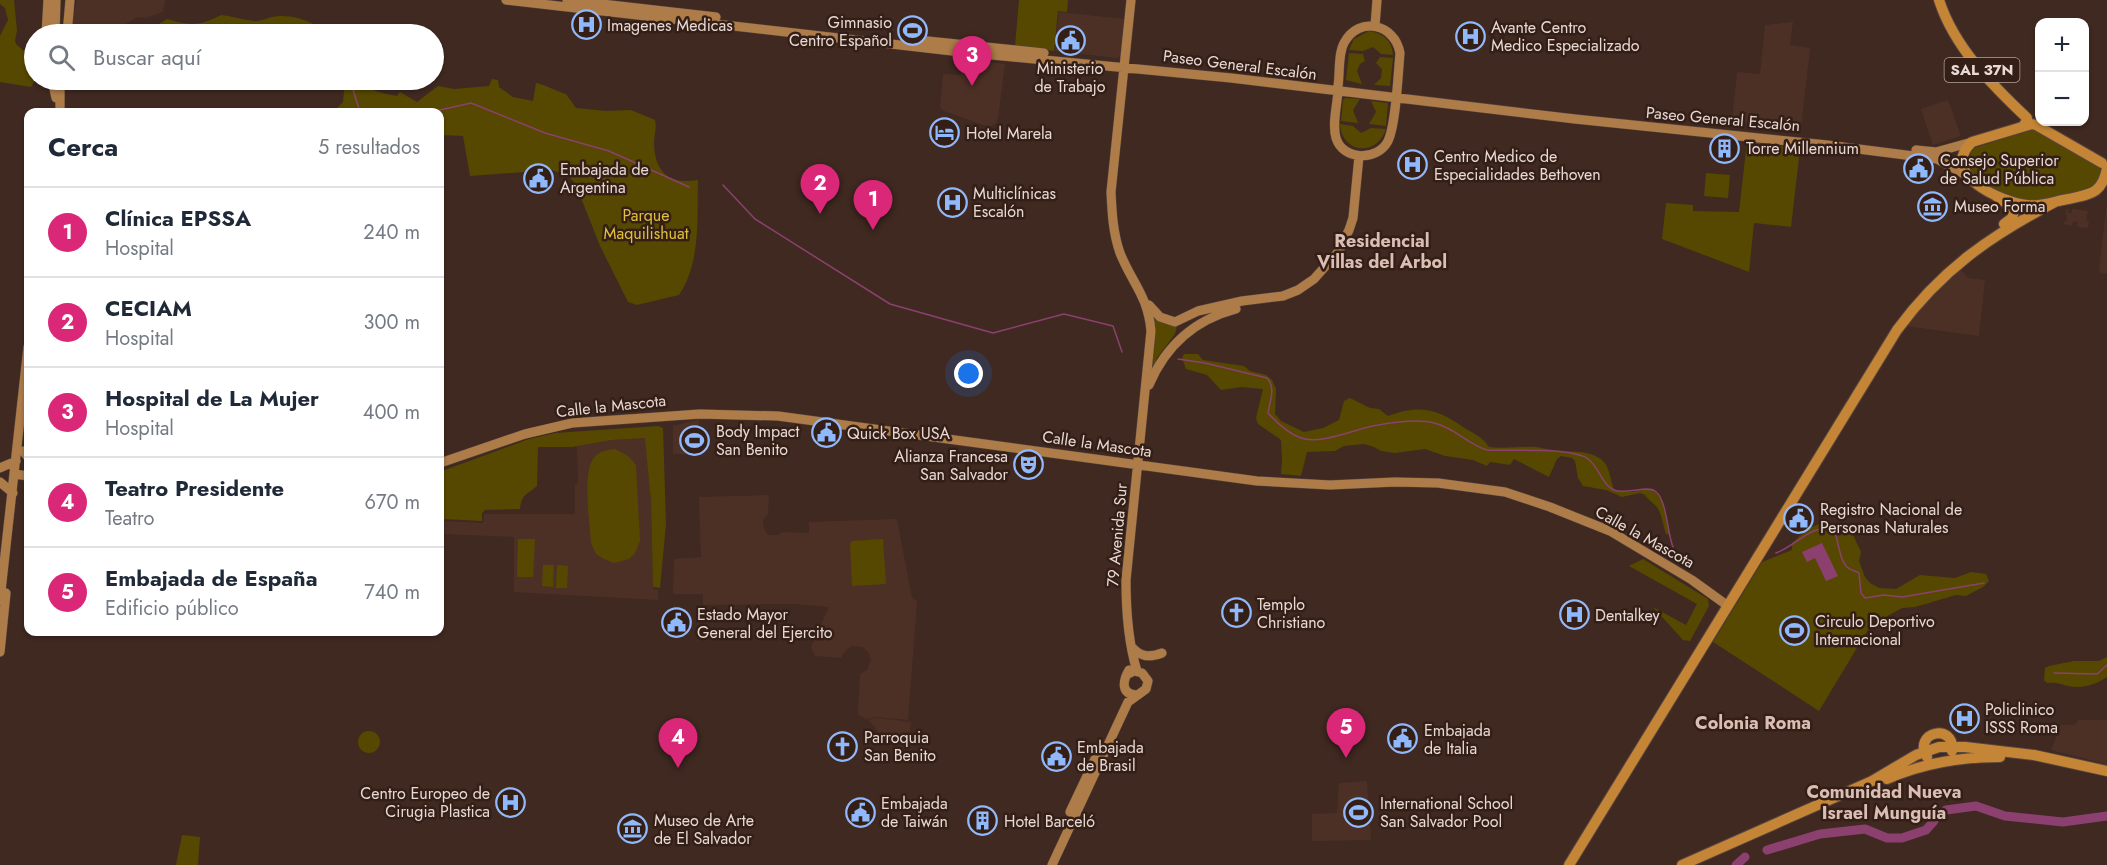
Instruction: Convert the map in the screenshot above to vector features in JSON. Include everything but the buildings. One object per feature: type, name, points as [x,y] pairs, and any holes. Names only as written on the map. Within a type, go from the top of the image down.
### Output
[{"type":"highway","name":"SAL 37N","points":[[1939,0],[1952,28],[1970,56],[1998,90],[2027,118],[2023,126]]},
{"type":"highway","name":"SAL 37N","points":[[1946,0],[1965,39],[1990,73],[2035,116]]},
{"type":"highway","name":"SAL 37N","points":[[2023,126],[2036,125],[2105,165],[2102,185],[2094,192]]},
{"type":"highway","points":[[1573,862],[1891,328],[1943,268],[1976,242],[2012,219],[2014,213],[2012,207],[1966,175],[1962,162],[1963,154],[1972,142],[2023,126]]},
{"type":"highway","name":"SAL 37N","points":[[2047,126],[2067,144]]},
{"type":"highway","points":[[1996,196],[2027,205],[2055,202],[2094,192]]},
{"type":"highway","points":[[1562,865],[1911,312],[1947,273],[1985,243],[2022,225],[2055,202]]},
{"type":"highway","points":[[1937,733],[1948,736],[1953,746],[1951,755],[1941,762],[1930,760],[1924,751],[1926,739],[1937,733]]},
{"type":"highway","points":[[1953,746],[2034,755],[2107,772]]},
{"type":"highway","points":[[1682,865],[1872,781],[1924,751]]},
{"type":"highway","points":[[1692,865],[1897,775],[1941,762],[1995,757],[2026,758],[2107,772]]},
{"type":"main road","points":[[47,24],[48,0]]},
{"type":"main road","points":[[55,24],[56,0]]},
{"type":"main road","points":[[63,24],[64,0]]},
{"type":"main road","points":[[68,24],[70,0]]},
{"type":"main road","name":"Paseo General Escalón","points":[[506,0],[961,52],[1124,64]]},
{"type":"main road","name":"Paseo General Escalón","points":[[567,0],[1338,88],[1670,130],[1819,144],[1942,161],[1966,175]]},
{"type":"main road","name":"79 Avenida Sur","points":[[1131,0],[1112,192],[1112,222],[1128,270],[1145,300],[1150,321],[1151,342],[1126,580],[1132,672]]},
{"type":"main road","points":[[1375,26],[1377,0]]},
{"type":"main road","points":[[1375,26],[1383,28],[1394,36],[1399,45],[1391,134],[1386,144],[1377,152],[1359,156],[1350,154],[1341,147],[1336,138],[1338,88],[1344,42],[1353,32],[1375,26]]},
{"type":"main road","points":[[58,90],[58,108]]},
{"type":"main road","name":"Paseo General Escalón","points":[[1395,96],[1924,151],[1945,151],[1972,142]]},
{"type":"main road","points":[[1155,369],[1169,349],[1192,327],[1221,313],[1290,294],[1307,285],[1329,264],[1339,251],[1353,218],[1359,156]]},
{"type":"main road","points":[[2094,192],[2107,190]]},
{"type":"main road","points":[[1145,300],[1160,317],[1171,322],[1179,321],[1198,311],[1242,301],[1269,299]]},
{"type":"main road","points":[[1146,392],[1162,353],[1179,332],[1179,321]]},
{"type":"main road","points":[[23,476],[16,461],[24,385]]},
{"type":"main road","name":"Calle la Mascota","points":[[444,462],[525,434],[572,423],[666,415],[730,413],[778,416],[1232,479],[1330,485],[1438,483],[1505,492],[1604,528],[1692,580],[1725,604]]},
{"type":"main road","points":[[0,468],[16,461]]},
{"type":"main road","points":[[0,600],[16,490],[23,476]]},
{"type":"main road","points":[[0,652],[16,490],[23,476]]},
{"type":"main road","points":[[0,482],[16,490]]},
{"type":"main road","points":[[1131,646],[1137,652],[1148,656],[1162,653]]},
{"type":"main road","points":[[1052,865],[1128,702],[1138,695],[1146,689],[1148,681],[1144,675],[1132,672],[1123,681],[1126,691],[1131,695],[1138,695]]},
{"type":"main road","points":[[1045,865],[1126,691]]},
{"type":"shaded area","points":[[77,0],[165,0],[163,12],[146,18],[137,17],[126,24],[71,24]]},
{"type":"shaded area","points":[[1059,12],[1124,19],[1121,55],[1117,58],[1055,51]]},
{"type":"shaded area","points":[[1793,22],[1790,45],[1810,48],[1801,129],[1732,121],[1737,72],[1760,74],[1765,25]]},
{"type":"shaded area","points":[[962,60],[1005,64],[998,118],[991,126],[944,111],[940,107],[943,74],[961,75]]},
{"type":"shaded area","points":[[1948,100],[1961,136],[1933,145],[1921,109]]},
{"type":"shaded area","points":[[2107,200],[2107,274],[2099,270]]},
{"type":"shaded area","points":[[2066,209],[2068,213],[2072,213],[2072,209],[2088,211],[2086,220],[2089,221],[2088,228],[2077,227],[2078,222],[2073,221],[2072,226],[2064,224],[2067,221]]},
{"type":"shaded area","points":[[1957,266],[1968,278],[1985,280],[1979,336],[1906,326],[1906,322]]},
{"type":"shaded area","points":[[699,419],[699,454],[673,454],[673,426]]},
{"type":"shaded area","points":[[646,438],[651,501],[653,589],[658,590],[658,600],[514,592],[514,537],[444,534],[444,521],[483,523],[484,514],[575,514],[575,484],[578,483],[577,446],[612,440]]},
{"type":"shaded area","points":[[769,495],[768,514],[763,520],[764,529],[768,535],[779,535],[782,532],[809,533],[809,522],[897,519],[912,598],[917,601],[908,720],[876,717],[867,719],[859,715],[860,674],[867,670],[871,660],[869,653],[863,647],[851,646],[841,658],[815,656],[811,647],[829,607],[794,604],[703,605],[703,594],[673,594],[674,559],[701,557],[699,497]]},
{"type":"shaded area","points":[[1822,543],[1838,576],[1826,581],[1815,558],[1807,562],[1802,552]]},
{"type":"shaded area","points":[[876,718],[911,722],[909,740],[883,738],[869,720]]},
{"type":"shaded area","points":[[2078,720],[2107,720],[2107,764],[2051,750],[2061,725],[2075,725]]},
{"type":"shaded area","points":[[1367,781],[1371,840],[1312,841],[1312,814],[1337,813],[1339,783]]},
{"type":"green space","points":[[0,0],[14,0],[17,30],[15,41],[24,51],[24,86],[0,82],[0,36],[8,20],[5,8],[0,4]]},
{"type":"green space","points":[[1019,0],[1068,0],[1067,12],[1058,11],[1054,51],[1015,46]]},
{"type":"green space","points":[[221,15],[254,21],[282,16],[313,24],[195,24]]},
{"type":"green space","points":[[167,19],[195,24],[159,24]]},
{"type":"green space","points":[[1369,31],[1379,33],[1386,38],[1391,45],[1393,55],[1381,54],[1373,47],[1363,51],[1349,50],[1354,39]]},
{"type":"green space","points":[[1349,53],[1363,54],[1365,61],[1360,64],[1357,71],[1362,84],[1346,80]]},
{"type":"green space","points":[[1380,57],[1393,58],[1390,86],[1374,85],[1381,78],[1382,69],[1376,63]]},
{"type":"green space","name":"Parque Maquilishuat","points":[[492,79],[498,80],[499,87],[513,97],[533,101],[536,83],[566,94],[576,108],[606,111],[631,110],[655,120],[655,154],[661,169],[666,175],[679,181],[698,180],[694,254],[691,269],[679,295],[637,305],[628,302],[600,246],[576,185],[569,176],[552,170],[470,176],[463,136],[444,135],[444,108],[337,108],[343,102],[344,90],[372,90],[397,96],[400,92],[417,102],[433,90],[444,90],[444,87],[454,89],[489,86]]},
{"type":"green space","points":[[1345,98],[1360,99],[1353,110],[1358,123],[1341,121]]},
{"type":"green space","points":[[1371,101],[1388,103],[1386,126],[1369,124],[1376,112]]},
{"type":"green space","points":[[1340,124],[1353,126],[1361,133],[1371,128],[1386,129],[1382,138],[1375,144],[1368,148],[1360,148],[1347,141],[1342,134]]},
{"type":"green space","points":[[2034,129],[2096,164],[2101,174],[2094,188],[2042,203],[2017,202],[1975,179],[1966,160],[1974,148]]},
{"type":"green space","points":[[1747,141],[1800,149],[1791,227],[1754,223],[1749,272],[1662,239],[1666,203],[1693,205],[1693,211],[1739,212]]},
{"type":"green space","points":[[1706,173],[1730,175],[1728,198],[1704,196]]},
{"type":"green space","points":[[1151,314],[1177,326],[1175,334],[1157,358],[1149,381]]},
{"type":"green space","points":[[1184,354],[1198,354],[1203,360],[1244,366],[1250,371],[1266,375],[1272,380],[1276,389],[1275,414],[1281,421],[1304,432],[1323,428],[1339,420],[1344,401],[1350,398],[1370,408],[1379,409],[1388,416],[1419,409],[1436,412],[1478,436],[1489,447],[1536,447],[1593,455],[1606,464],[1615,491],[1632,492],[1649,489],[1655,491],[1662,500],[1670,535],[1666,534],[1657,508],[1645,495],[1640,493],[1622,497],[1606,490],[1583,486],[1578,478],[1575,461],[1572,458],[1561,456],[1557,459],[1549,477],[1514,459],[1510,465],[1490,462],[1487,466],[1473,460],[1445,456],[1425,449],[1395,453],[1381,451],[1364,444],[1344,446],[1335,451],[1307,452],[1301,476],[1281,474],[1281,440],[1258,424],[1256,418],[1263,389],[1242,387],[1221,390],[1207,375],[1186,369],[1182,358]]},
{"type":"green space","points":[[658,426],[663,428],[666,524],[660,588],[653,587],[651,501],[645,438],[612,440],[572,447],[538,447],[537,486],[524,497],[520,509],[485,510],[482,513],[482,521],[444,519],[444,470],[529,439],[555,433]]},
{"type":"green space","points":[[615,449],[628,456],[636,465],[640,541],[635,553],[629,559],[614,563],[596,554],[591,543],[588,474],[590,465],[596,456],[606,450]]},
{"type":"green space","name":"Circulo Deportivo Internacional","points":[[1824,523],[1835,525],[1840,532],[1853,535],[1861,552],[1859,561],[1865,577],[1879,588],[1896,589],[1920,575],[1955,578],[1971,572],[1986,574],[1989,581],[1966,596],[1956,595],[1915,607],[1902,608],[1884,618],[1875,618],[1819,711],[1713,642],[1762,562],[1792,550],[1792,543],[1803,533]]},
{"type":"green space","points":[[518,539],[535,539],[533,577],[517,577]]},
{"type":"green space","points":[[883,539],[886,584],[852,586],[850,544],[852,541]]},
{"type":"green space","points":[[1643,559],[1708,599],[1709,606],[1690,641],[1683,640],[1653,607],[1686,625],[1697,604],[1629,566]]},
{"type":"green space","points":[[543,565],[554,565],[553,587],[542,586]]},
{"type":"green space","points":[[557,565],[568,566],[567,588],[556,588]]},
{"type":"green space","points":[[2107,657],[2107,677],[2093,684],[2073,687],[2047,683],[2044,680],[2045,668],[2049,666],[2074,661],[2099,661]]},
{"type":"green space","points":[[369,731],[377,734],[380,742],[377,750],[369,753],[361,750],[358,742],[361,734]]},
{"type":"green space","points":[[182,835],[200,837],[198,865],[176,865]]},
{"type":"waterway","points":[[353,90],[359,108]]},
{"type":"waterway","points":[[444,109],[471,103],[545,133],[609,151],[689,187]]},
{"type":"waterway","points":[[723,185],[755,219],[890,304],[993,333],[1064,314],[1113,326],[1122,352]]},
{"type":"waterway","points":[[1178,359],[1267,378],[1272,390],[1268,413],[1292,434],[1309,440],[1378,425],[1421,421],[1441,425],[1487,450],[1540,450],[1580,455],[1592,462],[1606,484],[1614,490],[1651,489],[1655,491],[1662,501],[1673,547]]},
{"type":"waterway","points":[[1776,553],[1810,533],[1833,528],[1843,561],[1846,566],[1859,573],[1861,593],[1865,598],[1884,595],[1902,597],[1984,583]]},
{"type":"waterway","points":[[2054,673],[2097,674],[2107,665]]},
{"type":"waterway","points":[[1940,815],[1946,810],[1976,806],[2005,816],[2063,822],[2107,816]]},
{"type":"waterway","points":[[1767,850],[1820,834],[1865,829],[1887,838],[1902,838],[1926,830],[1934,821]]},
{"type":"waterway","points":[[1736,865],[1745,857]]},
{"type":"place","name":"Imagenes Medicas","points":[[586,25]]},
{"type":"place","name":"Gimnasio Centro Español","points":[[913,31]]},
{"type":"place","name":"Avante Centro Medico Especializado","points":[[1470,36]]},
{"type":"place","name":"Ministerio de Trabajo","points":[[1070,40]]},
{"type":"place","name":"Hospital de La Mujer","points":[[972,86]]},
{"type":"place","name":"Hotel Marela","points":[[945,133]]},
{"type":"place","name":"Torre Millennium","points":[[1725,148]]},
{"type":"place","name":"Centro Medico de Especialidades Bethoven","points":[[1413,165]]},
{"type":"place","name":"Consejo Superior de Salud Pública","points":[[1919,169]]},
{"type":"place","name":"Embajada de Argentina","points":[[539,178]]},
{"type":"place","name":"Multiclínicas Escalón","points":[[952,202]]},
{"type":"place","name":"Museo Forma","points":[[1933,206]]},
{"type":"place","name":"CECIAM","points":[[820,214]]},
{"type":"place","name":"Clínica EPSSA","points":[[873,230]]},
{"type":"place","name":"Quick Box USA","points":[[826,433]]},
{"type":"place","name":"Body Impact San Benito","points":[[695,440]]},
{"type":"place","name":"Alianza Francesa San Salvador","points":[[1029,465]]},
{"type":"place","name":"Registro Nacional de Personas Naturales","points":[[1799,518]]},
{"type":"place","name":"Templo Christiano","points":[[1236,613]]},
{"type":"place","name":"Dentalkey","points":[[1574,615]]},
{"type":"place","name":"Estado Mayor General del Ejercito","points":[[676,623]]},
{"type":"place","name":"Circulo Deportivo Internacional","points":[[1794,630]]},
{"type":"place","name":"Policlinico ISSS Roma","points":[[1964,718]]},
{"type":"place","name":"Embajada de Italia","points":[[1403,739]]},
{"type":"place","name":"Parroquia San Benito","points":[[843,746]]},
{"type":"place","name":"Embajada de Brasil","points":[[1056,756]]},
{"type":"place","name":"Embajada de España","points":[[1346,758]]},
{"type":"place","name":"Teatro Presidente","points":[[678,768]]},
{"type":"place","name":"Centro Europeo de Cirugia Plastica","points":[[511,802]]},
{"type":"place","name":"Embajada de Taiwán","points":[[860,812]]},
{"type":"place","name":"International School San Salvador Pool","points":[[1359,812]]},
{"type":"place","name":"Hotel Barceló","points":[[983,821]]},
{"type":"place","name":"Museo de Arte de El Salvador","points":[[633,829]]},
{"type":"district","name":"Residencial Villas del Arbol","points":[[1382,251]]},
{"type":"district","name":"Colonia Roma","points":[[1753,723]]},
{"type":"district","name":"Comunidad Nueva Israel Munguía","points":[[1884,802]]}]
